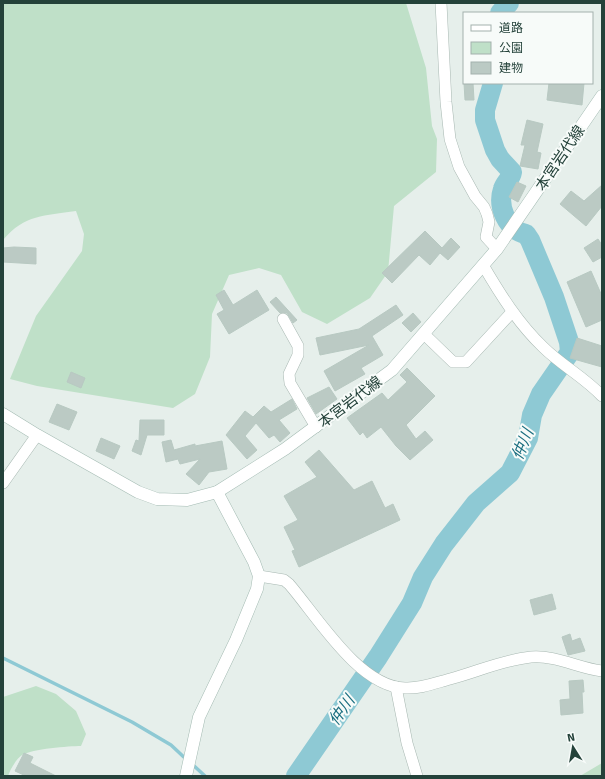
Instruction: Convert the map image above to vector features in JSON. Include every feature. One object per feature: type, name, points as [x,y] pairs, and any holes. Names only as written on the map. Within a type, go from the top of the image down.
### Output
[{"type":"main road","name":"本宮岩代線","points":[[3,414],[126,486],[157,499],[187,500],[217,492],[285,449],[392,370],[497,249],[602,96]]},
{"type":"main road","points":[[186,776],[198,717],[236,640],[257,589],[258,576],[249,549],[217,492]]},
{"type":"street","points":[[440,3],[446,102],[450,139],[460,167],[475,196],[484,207],[487,214],[489,222],[486,237],[497,249]]},
{"type":"street","points":[[483,265],[512,312],[542,347],[593,386],[602,396]]},
{"type":"street","points":[[424,334],[453,362],[466,362],[512,312]]},
{"type":"street","points":[[283,319],[298,346],[298,356],[289,374],[290,383],[316,427]]},
{"type":"street","points":[[3,483],[37,435]]},
{"type":"street","points":[[258,576],[284,580],[289,584],[350,658],[379,681],[396,687],[415,688],[461,676],[504,661],[532,657],[547,657],[602,671]]},
{"type":"street","points":[[396,687],[405,736],[417,776]]},
{"type":"green space","points":[[3,3],[406,3],[426,68],[432,126],[437,139],[436,172],[394,206],[388,272],[370,298],[327,324],[302,312],[281,275],[259,268],[229,275],[212,314],[210,357],[195,394],[173,408],[37,386],[10,379],[36,316],[82,251],[84,234],[76,211],[45,216],[27,221],[11,231],[3,240]]},
{"type":"green space","points":[[36,686],[56,694],[76,711],[86,734],[81,746],[60,747],[22,755],[8,776],[3,776],[3,697]]},
{"type":"green space","points":[[602,763],[602,776],[580,776]]},
{"type":"building","points":[[464,84],[473,84],[474,100],[465,100]]},
{"type":"building","points":[[549,84],[584,84],[582,105],[547,100]]},
{"type":"building","points":[[527,120],[543,124],[537,152],[541,153],[538,169],[520,166],[525,145],[521,145]]},
{"type":"building","points":[[517,182],[526,186],[518,202],[509,197]]},
{"type":"building","points":[[602,185],[602,206],[586,226],[560,204],[571,191],[584,201]]},
{"type":"building","points":[[425,231],[442,248],[451,238],[460,247],[448,260],[440,253],[430,265],[419,255],[392,283],[382,273]]},
{"type":"building","points":[[598,239],[602,245],[602,257],[593,262],[584,248]]},
{"type":"building","points":[[3,248],[36,248],[36,264],[3,262]]},
{"type":"building","points":[[591,271],[602,296],[602,320],[586,327],[567,282]]},
{"type":"building","points":[[224,290],[233,305],[257,290],[269,310],[229,334],[217,314],[224,310],[216,295]]},
{"type":"building","points":[[276,297],[297,320],[293,323],[287,313],[280,313],[270,302]]},
{"type":"building","points":[[396,305],[403,315],[372,336],[383,355],[361,368],[365,374],[335,391],[324,371],[369,345],[320,355],[316,338],[359,329]]},
{"type":"building","points":[[413,313],[421,322],[411,332],[402,323]]},
{"type":"building","points":[[577,338],[602,346],[602,367],[570,358]]},
{"type":"building","points":[[407,368],[435,396],[406,425],[416,439],[425,431],[433,440],[410,460],[396,446],[381,427],[367,438],[363,432],[360,435],[347,418],[382,393],[388,400],[407,382],[400,375]]},
{"type":"building","points":[[71,372],[85,378],[81,388],[67,382]]},
{"type":"building","points":[[329,387],[337,399],[316,414],[307,398]]},
{"type":"building","points":[[292,399],[297,409],[279,420],[290,433],[280,442],[274,435],[269,438],[256,423],[245,436],[257,450],[247,459],[226,435],[245,411],[253,417],[264,406],[271,412]]},
{"type":"building","points":[[57,404],[77,412],[69,430],[49,422]]},
{"type":"building","points":[[140,420],[164,420],[164,435],[147,435],[141,455],[132,451],[136,440],[139,441]]},
{"type":"building","points":[[101,438],[120,446],[114,459],[96,451]]},
{"type":"building","points":[[171,440],[174,450],[195,444],[195,446],[222,441],[227,469],[209,472],[199,485],[186,474],[200,459],[180,464],[178,459],[166,462],[162,442]]},
{"type":"building","points":[[319,450],[354,490],[372,481],[385,508],[393,504],[400,520],[299,567],[292,551],[295,550],[284,527],[298,520],[284,496],[317,477],[305,462]]},
{"type":"building","points":[[552,594],[556,609],[534,615],[530,600]]},
{"type":"building","points":[[570,634],[572,641],[580,638],[585,651],[568,655],[562,637]]},
{"type":"building","points":[[583,680],[583,713],[561,715],[560,700],[570,699],[569,681]]},
{"type":"building","points":[[24,753],[33,757],[30,763],[56,776],[26,776],[15,771]]},
{"type":"waterway","name":"仲川","points":[[501,12],[509,3]]},
{"type":"waterway","name":"仲川","points":[[296,776],[378,657],[412,603],[423,577],[444,544],[476,503],[510,473],[528,438],[532,415],[541,394],[570,352],[569,342],[554,297],[530,240],[526,234],[519,232],[514,228],[505,217],[501,203],[501,196],[505,184],[512,172],[500,159],[495,150],[485,120],[485,110],[493,84]]},
{"type":"waterway","points":[[3,658],[132,722],[171,745],[187,760]]},
{"type":"waterway","points":[[192,764],[205,776]]}]
